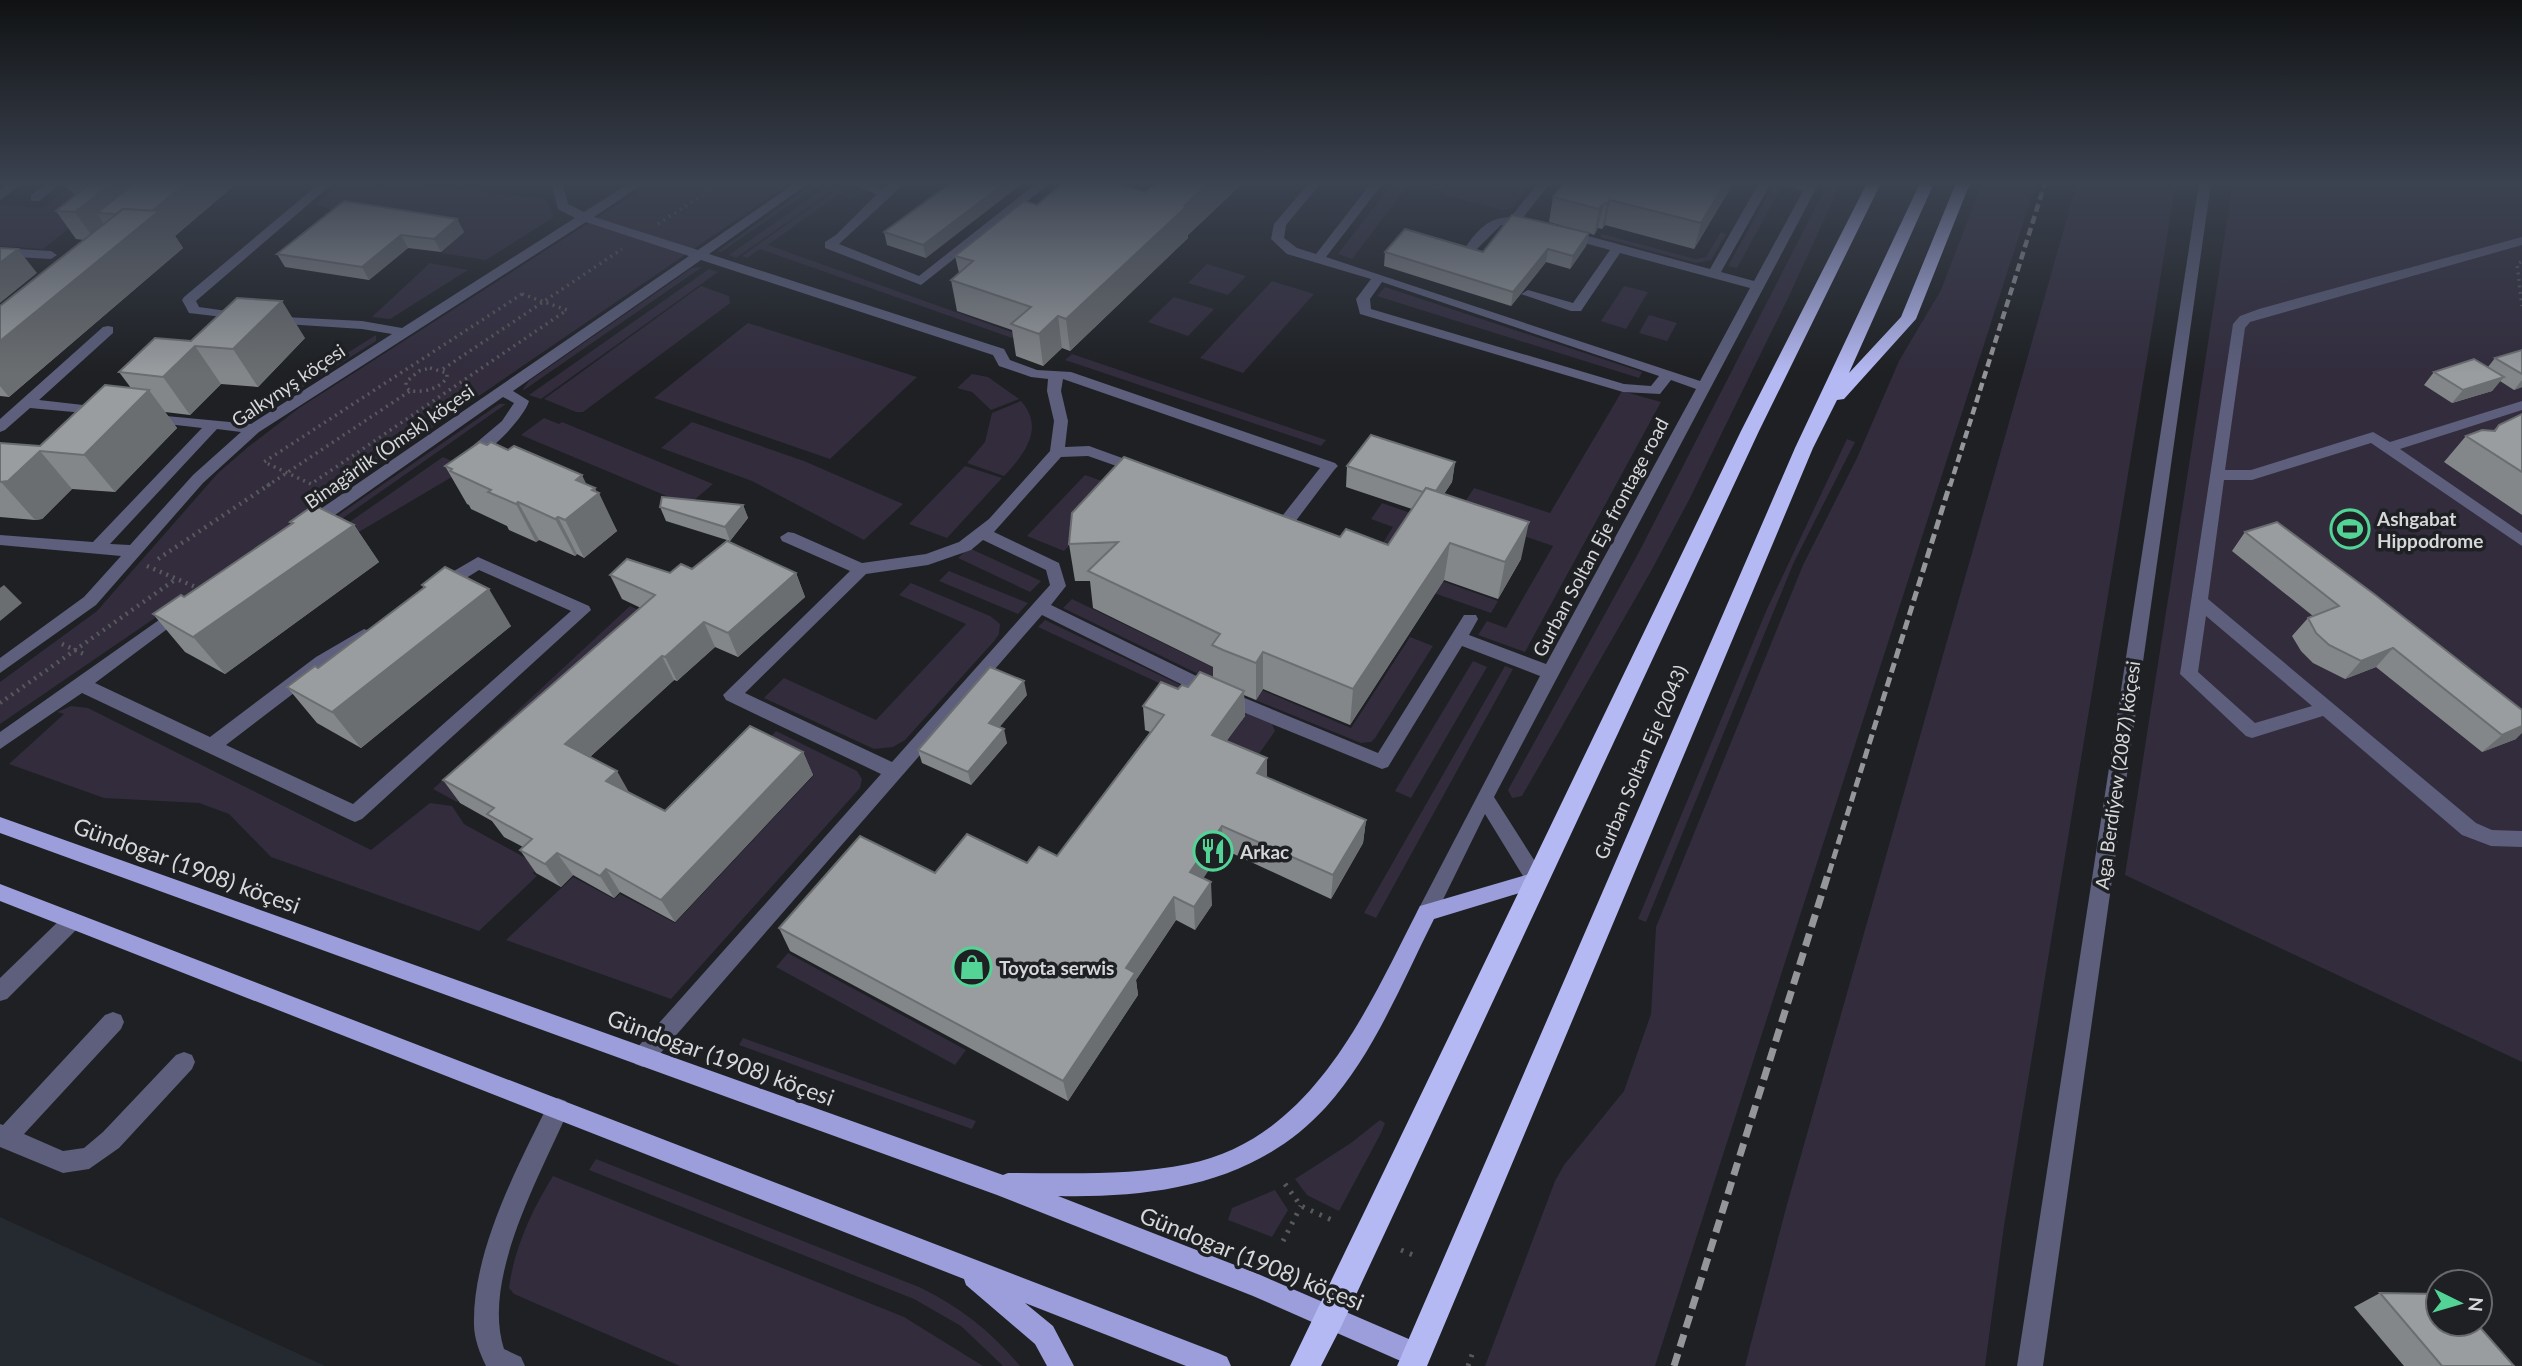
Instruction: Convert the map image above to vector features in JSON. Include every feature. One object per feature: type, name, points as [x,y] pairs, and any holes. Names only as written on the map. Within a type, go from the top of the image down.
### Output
[{"type":"highway","name":"Gurban Soltan Eje (2043)","points":[[1306,1366],[1750,432],[1842,247]]},
{"type":"highway","name":"Gurban Soltan Eje (2043)","points":[[1414,1361],[1804,448],[1825,409],[1898,247]]},
{"type":"highway","points":[[1825,409],[1908,319],[1937,247]]},
{"type":"main road","name":"Gündogar (1908) köçesi","points":[[0,825],[996,1184],[1331,1317],[1414,1361]]},
{"type":"main road","points":[[996,1184],[1125,1184],[1182,1175],[1230,1163],[1261,1149],[1308,1113],[1332,1084],[1355,1050],[1427,912],[1536,880]]},
{"type":"main road","points":[[0,892],[1218,1366]]},
{"type":"main road","points":[[964,1267],[1044,1335],[1062,1366]]},
{"type":"street","points":[[252,247],[189,300],[194,310],[220,316],[362,325],[402,332]]},
{"type":"street","name":"Galkynyş köçesi","points":[[0,667],[60,626],[90,601],[133,559],[198,479],[254,429],[535,247]]},
{"type":"street","points":[[673,247],[999,352],[1004,363],[1037,374],[1066,375],[1330,466],[1286,523],[1260,513]]},
{"type":"street","name":"Binagärlik (Omsk) köçesi","points":[[300,531],[709,247]]},
{"type":"street","points":[[833,247],[921,281],[964,247]]},
{"type":"street","points":[[1287,247],[1292,251],[1379,276],[1705,387]]},
{"type":"street","points":[[1319,258],[1328,247]]},
{"type":"street","points":[[1611,247],[1759,286]]},
{"type":"street","points":[[1713,274],[1729,247]]},
{"type":"street","name":"Gurban Soltan Eje frontage road","points":[[1427,912],[1484,797],[1780,247]]},
{"type":"street","name":"Aga Berdiýew (2087) köçesi","points":[[2029,1366],[2196,247]]},
{"type":"street","points":[[2325,709],[2252,731],[2189,674],[2236,332],[2245,319],[2502,247]]},
{"type":"street","points":[[1528,294],[1576,308],[1616,248]]},
{"type":"street","points":[[0,251],[51,255]]},
{"type":"street","points":[[1379,276],[1363,299],[1366,311],[1623,388],[1655,391],[1668,374]]},
{"type":"street","points":[[0,427],[108,330]]},
{"type":"street","points":[[788,537],[860,569],[928,559],[965,546],[995,523],[1057,452],[1061,421],[1054,391],[1056,375]]},
{"type":"street","points":[[463,460],[511,421],[522,407],[522,401],[502,391]]},
{"type":"street","points":[[26,403],[254,429]]},
{"type":"street","points":[[2388,448],[2444,436],[2522,405]]},
{"type":"street","points":[[97,548],[214,424]]},
{"type":"street","points":[[2217,474],[2231,477],[2252,475],[2373,437],[2522,541]]},
{"type":"street","points":[[1057,452],[1089,452],[1155,475]]},
{"type":"street","points":[[643,1057],[1058,586],[1053,567],[982,533]]},
{"type":"street","points":[[0,540],[97,548],[133,559]]},
{"type":"street","points":[[80,684],[355,814],[583,610],[478,563],[422,598]]},
{"type":"street","points":[[860,569],[732,695],[895,772]]},
{"type":"street","points":[[0,742],[210,594]]},
{"type":"street","points":[[2199,601],[2469,829],[2491,838],[2522,839]]},
{"type":"street","points":[[1040,607],[1217,694],[1382,762],[1470,619]]},
{"type":"street","points":[[212,746],[322,662],[377,627]]},
{"type":"street","points":[[1458,638],[1551,673]]},
{"type":"street","points":[[1484,797],[1536,880]]},
{"type":"street","points":[[0,992],[72,920]]},
{"type":"street","points":[[113,1022],[3,1137],[63,1162],[89,1158],[111,1140],[184,1062]]},
{"type":"street","points":[[512,1366],[494,1357],[485,1324],[493,1267],[534,1156],[558,1109]]},
{"type":"path","points":[[410,391],[406,382],[413,374],[426,369],[443,369],[626,247]]},
{"type":"path","points":[[2519,262],[2516,263],[2518,298],[2522,306]]},
{"type":"path","points":[[522,293],[544,302],[567,310],[311,484],[264,462],[522,293]]},
{"type":"path","points":[[148,566],[410,391],[427,391],[440,386],[447,378],[443,369]]},
{"type":"path","points":[[404,371],[413,374]]},
{"type":"path","points":[[440,386],[450,389]]},
{"type":"path","points":[[133,559],[210,594]]},
{"type":"path","points":[[0,703],[176,579]]},
{"type":"path","points":[[58,642],[94,659]]},
{"type":"path","points":[[1284,1184],[1301,1206],[1334,1221]]},
{"type":"path","points":[[1283,1241],[1301,1206]]},
{"type":"path","points":[[1401,1250],[1413,1255]]},
{"type":"path","points":[[1468,1366],[1474,1349]]},
{"type":"shaded area","points":[[11,247],[46,247],[43,249]]},
{"type":"shaded area","points":[[448,247],[507,247],[486,260],[441,253]]},
{"type":"shaded area","points":[[551,247],[697,247],[0,724],[0,682],[97,611],[218,473],[299,408]]},
{"type":"shaded area","points":[[741,247],[752,247],[736,258],[729,255]]},
{"type":"shaded area","points":[[755,247],[773,247],[1017,334],[1012,338],[760,249],[747,258],[742,256]]},
{"type":"shaded area","points":[[1344,247],[1361,247],[1352,259],[1338,254]]},
{"type":"shaded area","points":[[1636,247],[1649,247],[1695,259],[1706,257],[1712,247],[1719,247],[1711,260],[1696,263]]},
{"type":"shaded area","points":[[1739,247],[1749,247],[1737,268],[1728,266]]},
{"type":"shaded area","points":[[1795,247],[1812,247],[1689,500],[1650,573],[1522,796],[1512,798],[1508,790],[1639,552]]},
{"type":"shaded area","points":[[1958,247],[2015,247],[1655,1366],[1485,1366],[1555,1181],[1564,1165],[1624,1091],[1651,1014],[1656,927],[1803,565],[1857,458],[1899,361],[1941,290]]},
{"type":"shaded area","points":[[2059,247],[2165,247],[2004,1226],[1985,1366],[1745,1366],[1786,1208]]},
{"type":"shaded area","name":"Ashgabat Hippodrome","points":[[2223,247],[2522,247],[2522,1062],[2125,875]]},
{"type":"shaded area","points":[[430,263],[468,270],[390,319],[372,317]]},
{"type":"shaded area","points":[[1207,264],[1246,276],[1228,295],[1188,283]]},
{"type":"shaded area","points":[[702,267],[523,389],[529,381],[692,268]]},
{"type":"shaded area","points":[[709,269],[718,272],[541,399],[529,395]]},
{"type":"shaded area","points":[[1272,281],[1314,294],[1243,373],[1200,358]]},
{"type":"shaded area","points":[[701,286],[729,296],[730,303],[583,412],[576,412],[544,399]]},
{"type":"shaded area","points":[[1624,286],[1648,292],[1626,329],[1601,321]]},
{"type":"shaded area","points":[[1385,287],[1642,372],[1639,378],[1377,296]]},
{"type":"shaded area","points":[[1174,297],[1214,309],[1188,336],[1148,322]]},
{"type":"shaded area","points":[[1649,315],[1677,323],[1667,341],[1639,333]]},
{"type":"shaded area","points":[[748,323],[917,377],[830,459],[654,398]]},
{"type":"shaded area","points":[[376,335],[376,341],[252,419],[239,421]]},
{"type":"shaded area","points":[[1072,354],[1326,440],[1321,446],[1065,360]]},
{"type":"shaded area","points":[[972,374],[988,377],[1019,399],[991,410],[972,392],[957,388]]},
{"type":"shaded area","points":[[1622,391],[1661,402],[1525,652],[1478,635],[1487,621],[1506,628],[1553,546],[1458,513],[1474,488],[1550,513]]},
{"type":"shaded area","points":[[1021,401],[1028,411],[1032,431],[1025,450],[1012,468],[1004,476],[967,463],[985,442],[992,413]]},
{"type":"shaded area","points":[[499,404],[506,404],[223,602],[217,599]]},
{"type":"shaded area","points":[[544,418],[559,424],[562,422],[713,484],[688,505],[521,435]]},
{"type":"shaded area","points":[[692,422],[804,461],[903,504],[864,540],[752,481],[661,448]]},
{"type":"shaded area","points":[[1847,439],[1855,442],[1794,562],[1646,922],[1638,919],[1767,609]]},
{"type":"shaded area","points":[[443,457],[467,468],[352,536],[308,551]]},
{"type":"shaded area","points":[[965,466],[1002,478],[947,538],[909,524]]},
{"type":"shaded area","points":[[1085,475],[1121,488],[1064,551],[1027,536]]},
{"type":"shaded area","points":[[1382,503],[1422,517],[1392,563],[1376,554],[1393,527],[1371,519]]},
{"type":"shaded area","points":[[969,548],[1041,581],[1030,592],[958,558]]},
{"type":"shaded area","points":[[949,571],[1028,603],[1018,614],[939,581]]},
{"type":"shaded area","points":[[1439,580],[1498,601],[1491,613],[1431,592]]},
{"type":"shaded area","points":[[911,583],[990,616],[1000,624],[995,640],[905,740],[893,747],[874,749],[764,698],[784,678],[876,720],[966,624],[899,595]]},
{"type":"shaded area","points":[[1072,599],[1245,683],[1351,728],[1410,637],[1433,646],[1375,738],[1371,742],[1361,743],[1233,691],[1063,608]]},
{"type":"shaded area","points":[[630,606],[662,621],[457,802],[433,789]]},
{"type":"shaded area","points":[[1045,620],[1203,696],[1272,724],[1275,731],[1247,771],[1216,757],[1241,721],[1038,627]]},
{"type":"shaded area","points":[[1473,661],[1487,667],[1411,798],[1395,791]]},
{"type":"shaded area","points":[[1505,666],[1513,669],[1376,918],[1364,913]]},
{"type":"shaded area","points":[[71,706],[88,708],[371,850],[430,803],[452,806],[464,824],[540,866],[533,873],[537,876],[479,931],[271,857],[229,814],[199,803],[104,798],[9,764],[64,714],[57,712]]},
{"type":"shaded area","points":[[776,731],[857,771],[862,779],[860,788],[671,999],[506,940],[573,877],[614,899],[620,894],[675,923],[814,775],[760,748]]},
{"type":"shaded area","points":[[788,953],[966,1050],[955,1065],[776,967]]},
{"type":"shaded area","points":[[743,1038],[976,1121],[972,1129],[739,1045]]},
{"type":"shaded area","points":[[1380,1120],[1385,1123],[1381,1133],[1339,1211],[1307,1195],[1295,1179],[1351,1143]]},
{"type":"shaded area","points":[[596,1159],[919,1287],[974,1321],[1020,1366],[1003,1366],[961,1326],[914,1299],[589,1170]]},
{"type":"shaded area","points":[[553,1176],[904,1317],[983,1366],[680,1366],[514,1294],[509,1288],[520,1244],[531,1216]]},
{"type":"shaded area","points":[[1275,1190],[1288,1210],[1272,1237],[1228,1220],[1232,1208]]},
{"type":"shaded area","points":[[0,1217],[325,1366],[0,1366]]},
{"type":"building","points":[[75,247],[115,247],[0,341],[0,306]]},
{"type":"building","points":[[286,247],[387,247],[362,267],[277,254]]},
{"type":"building","points":[[967,247],[1143,247],[1066,319],[1058,316],[1039,334],[1011,324],[1031,307],[951,280],[973,261],[955,256]]},
{"type":"building","points":[[1390,247],[1465,247],[1483,252],[1487,247],[1579,247],[1573,256],[1548,249],[1513,292],[1385,252]]},
{"type":"building","points":[[0,248],[18,249],[0,263]]},
{"type":"building","points":[[237,298],[282,301],[233,349],[195,346],[163,377],[119,372],[155,338],[191,341]]},
{"type":"building","points":[[2522,350],[2522,374],[2495,358]]},
{"type":"building","points":[[2474,359],[2504,377],[2463,390],[2434,372]]},
{"type":"building","points":[[105,385],[149,390],[84,455],[40,451],[8,481],[0,482],[0,443],[40,446]]},
{"type":"building","points":[[2522,414],[2522,472],[2466,436],[2482,430],[2495,431],[2499,425]]},
{"type":"building","points":[[1371,435],[1455,462],[1436,491],[1426,488],[1423,492],[1347,466]]},
{"type":"building","points":[[480,442],[487,445],[491,442],[508,450],[514,446],[582,475],[576,480],[595,488],[592,490],[599,493],[565,520],[558,517],[555,519],[488,492],[491,490],[450,471],[452,469],[445,466]]},
{"type":"building","points":[[1124,457],[1340,537],[1346,529],[1388,545],[1426,488],[1529,522],[1505,562],[1450,543],[1353,689],[1263,652],[1256,663],[1223,650],[1212,645],[1220,634],[1088,571],[1118,542],[1069,544],[1072,513]]},
{"type":"building","points":[[662,497],[743,505],[725,527],[660,507]]},
{"type":"building","points":[[314,505],[354,525],[193,637],[153,614],[181,595],[184,597],[293,523],[290,522]]},
{"type":"building","points":[[2277,522],[2522,710],[2522,726],[2502,735],[2393,648],[2361,661],[2329,645],[2316,633],[2308,618],[2339,606],[2245,532]]},
{"type":"building","points":[[727,541],[796,573],[728,633],[704,622],[665,657],[662,656],[565,744],[617,771],[606,781],[665,811],[750,726],[803,752],[661,900],[606,869],[600,876],[557,853],[545,864],[520,850],[532,839],[487,814],[494,808],[443,780],[655,595],[610,575],[627,559],[670,573],[681,564],[692,569]]},
{"type":"building","points":[[445,567],[489,589],[332,712],[287,687],[315,666],[318,668],[425,587],[422,585]]},
{"type":"building","points":[[990,667],[1024,681],[989,723],[1004,729],[968,772],[918,750]]},
{"type":"building","points":[[1200,672],[1244,691],[1212,735],[1267,758],[1257,773],[1366,820],[1333,875],[1222,826],[1190,872],[1211,882],[1194,907],[1174,897],[1126,968],[1135,973],[1063,1081],[779,928],[860,836],[935,873],[967,834],[1027,863],[1039,847],[1057,856],[1164,715],[1143,706],[1161,682],[1178,689],[1182,685],[1188,687]]},
{"type":"building","points":[[2380,1293],[2424,1294],[2424,1338],[2489,1338],[2514,1366],[2442,1366]]},
{"type":"railway","points":[[1950,486],[2025,247]]},
{"type":"railway","points":[[1829,873],[1950,484]]},
{"type":"railway","points":[[1674,1366],[1829,871]]},
{"type":"place","name":"Ashgabat Hippodrome","points":[[2350,529]]},
{"type":"place","name":"Arkac","points":[[1213,851]]},
{"type":"place","name":"Toyota serwis","points":[[972,967]]}]
